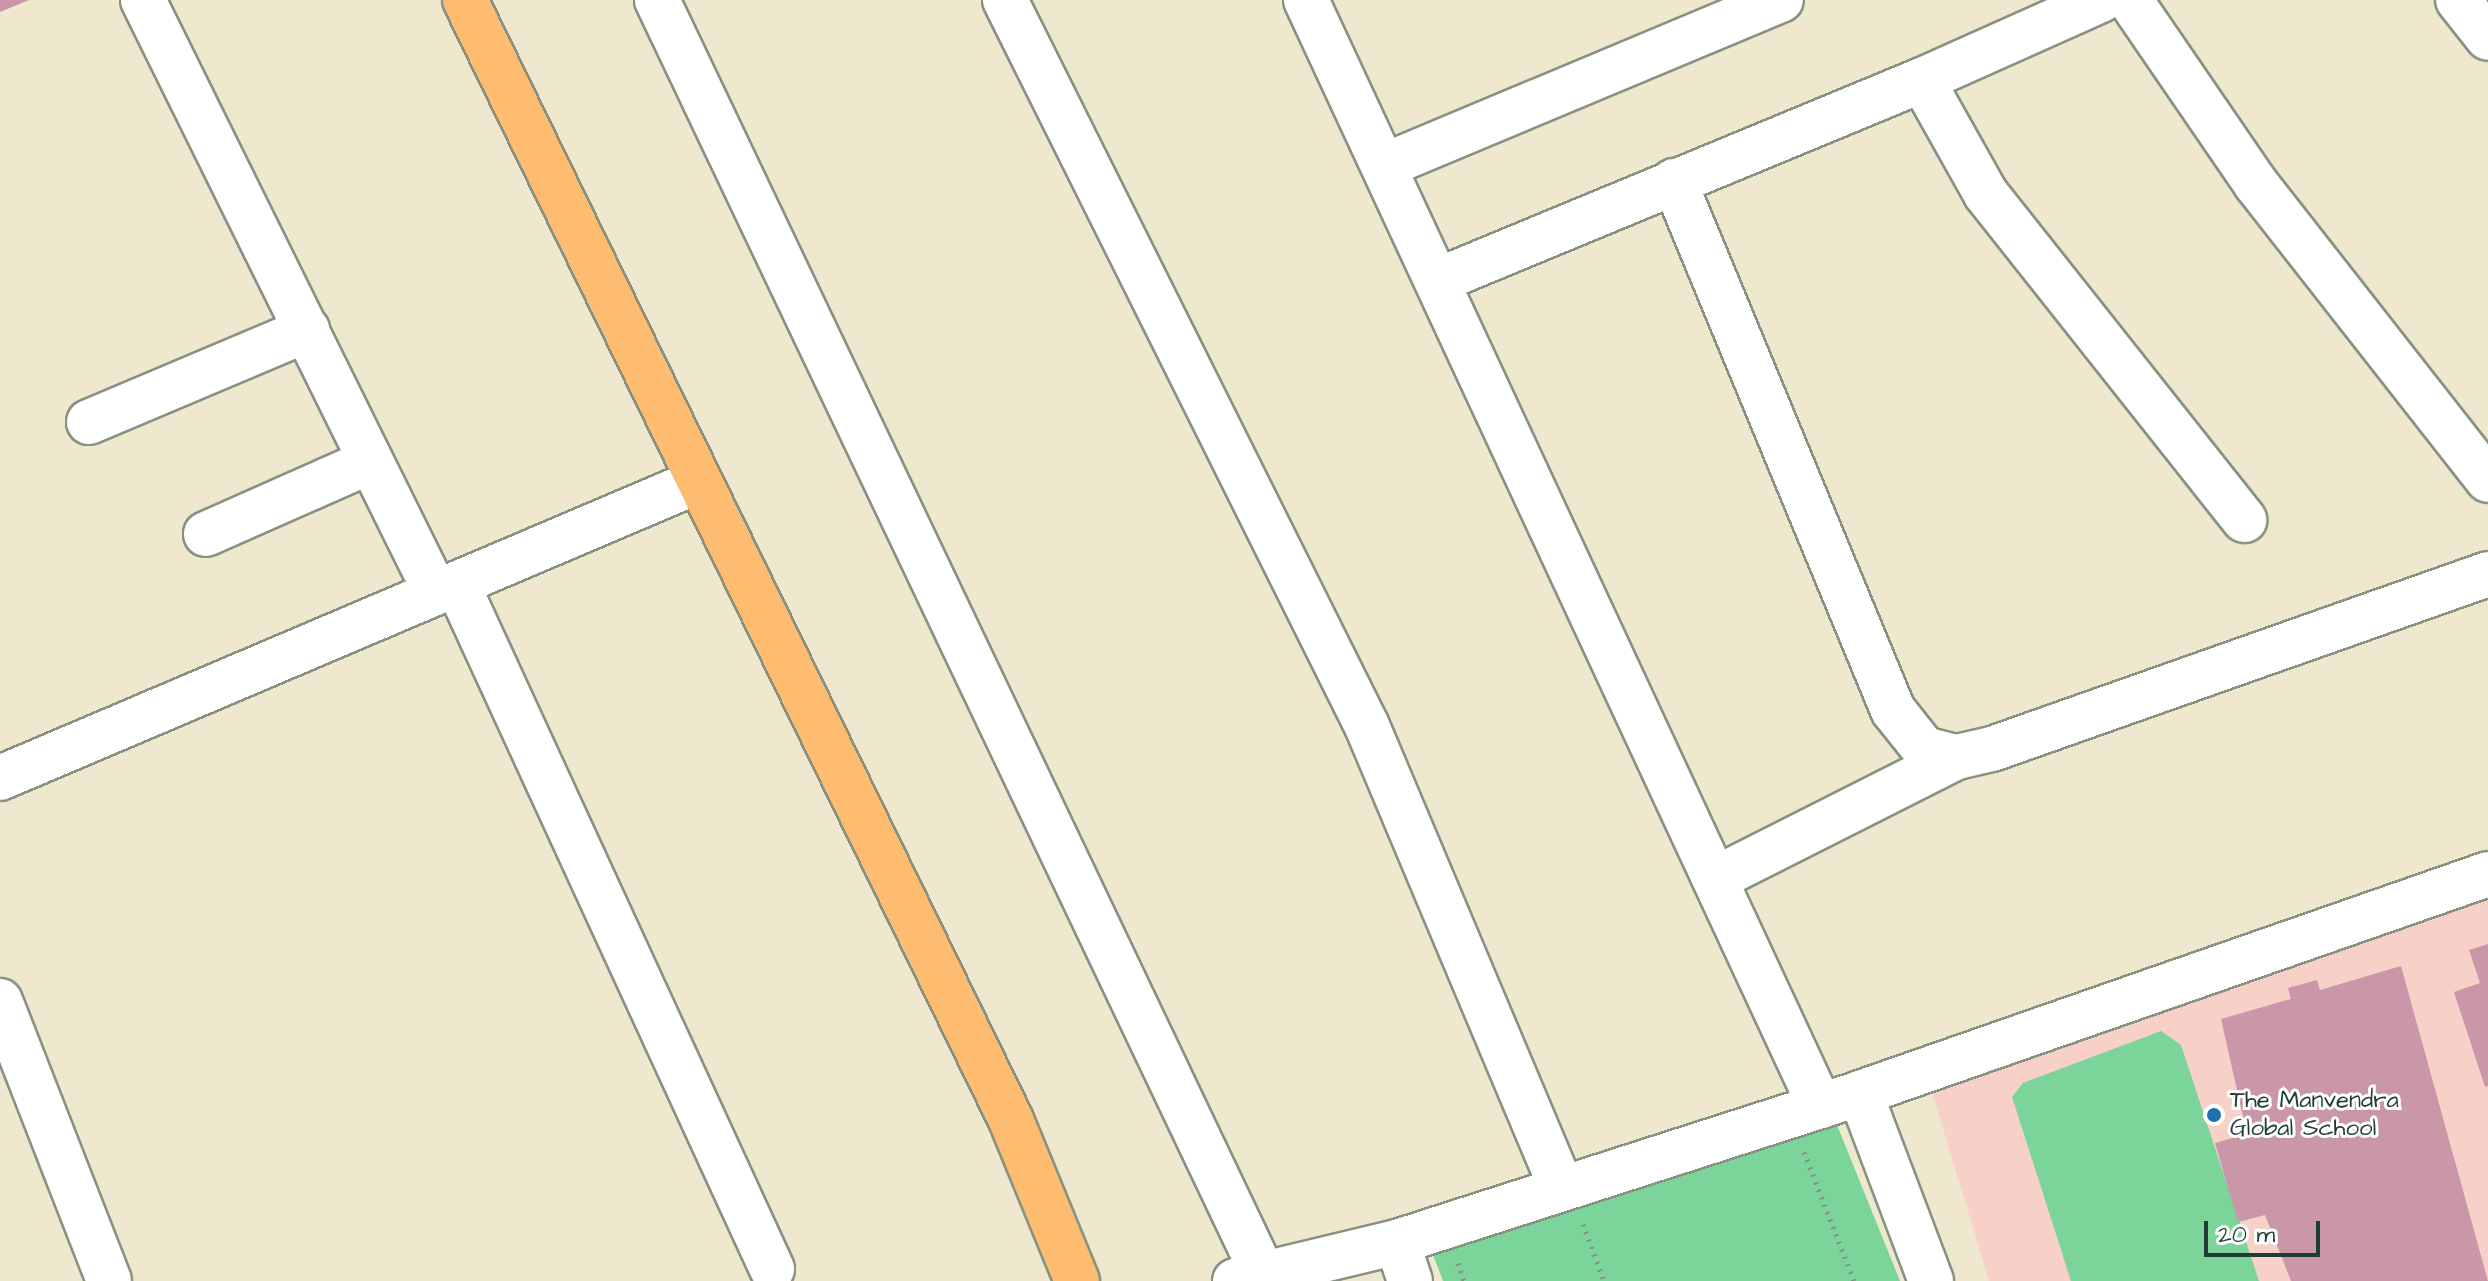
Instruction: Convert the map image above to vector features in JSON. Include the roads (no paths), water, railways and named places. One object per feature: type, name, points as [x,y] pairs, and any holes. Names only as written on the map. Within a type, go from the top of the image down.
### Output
[{"type":"main road","points":[[465,0],[696,482],[1011,1120],[1077,1281]]},
{"type":"street","points":[[143,0],[371,461],[447,588],[772,1269]]},
{"type":"street","points":[[657,0],[1249,1278],[1404,1261],[1576,1210],[1771,1135],[1840,1100],[2488,874]]},
{"type":"street","points":[[1005,0],[1367,726],[1576,1210]]},
{"type":"street","points":[[1386,165],[1781,0]]},
{"type":"street","points":[[1439,280],[1922,80],[2101,0]]},
{"type":"street","points":[[2130,0],[2256,184],[2488,480]]},
{"type":"street","points":[[2458,0],[2488,38]]},
{"type":"street","points":[[1313,2],[1715,879],[1840,1100],[1931,1281]]},
{"type":"street","points":[[1922,80],[1986,194],[2244,520]]},
{"type":"street","points":[[1674,181],[1893,710],[1924,749],[1957,757]]},
{"type":"street","points":[[89,422],[307,330]]},
{"type":"street","points":[[206,534],[371,461]]},
{"type":"street","points":[[0,778],[696,482]]},
{"type":"street","points":[[1715,879],[1957,757],[2488,574]]},
{"type":"street","points":[[0,1001],[14,1076],[109,1281]]},
{"type":"place","name":"The Manvendra Global School","points":[[2214,1115]]}]
